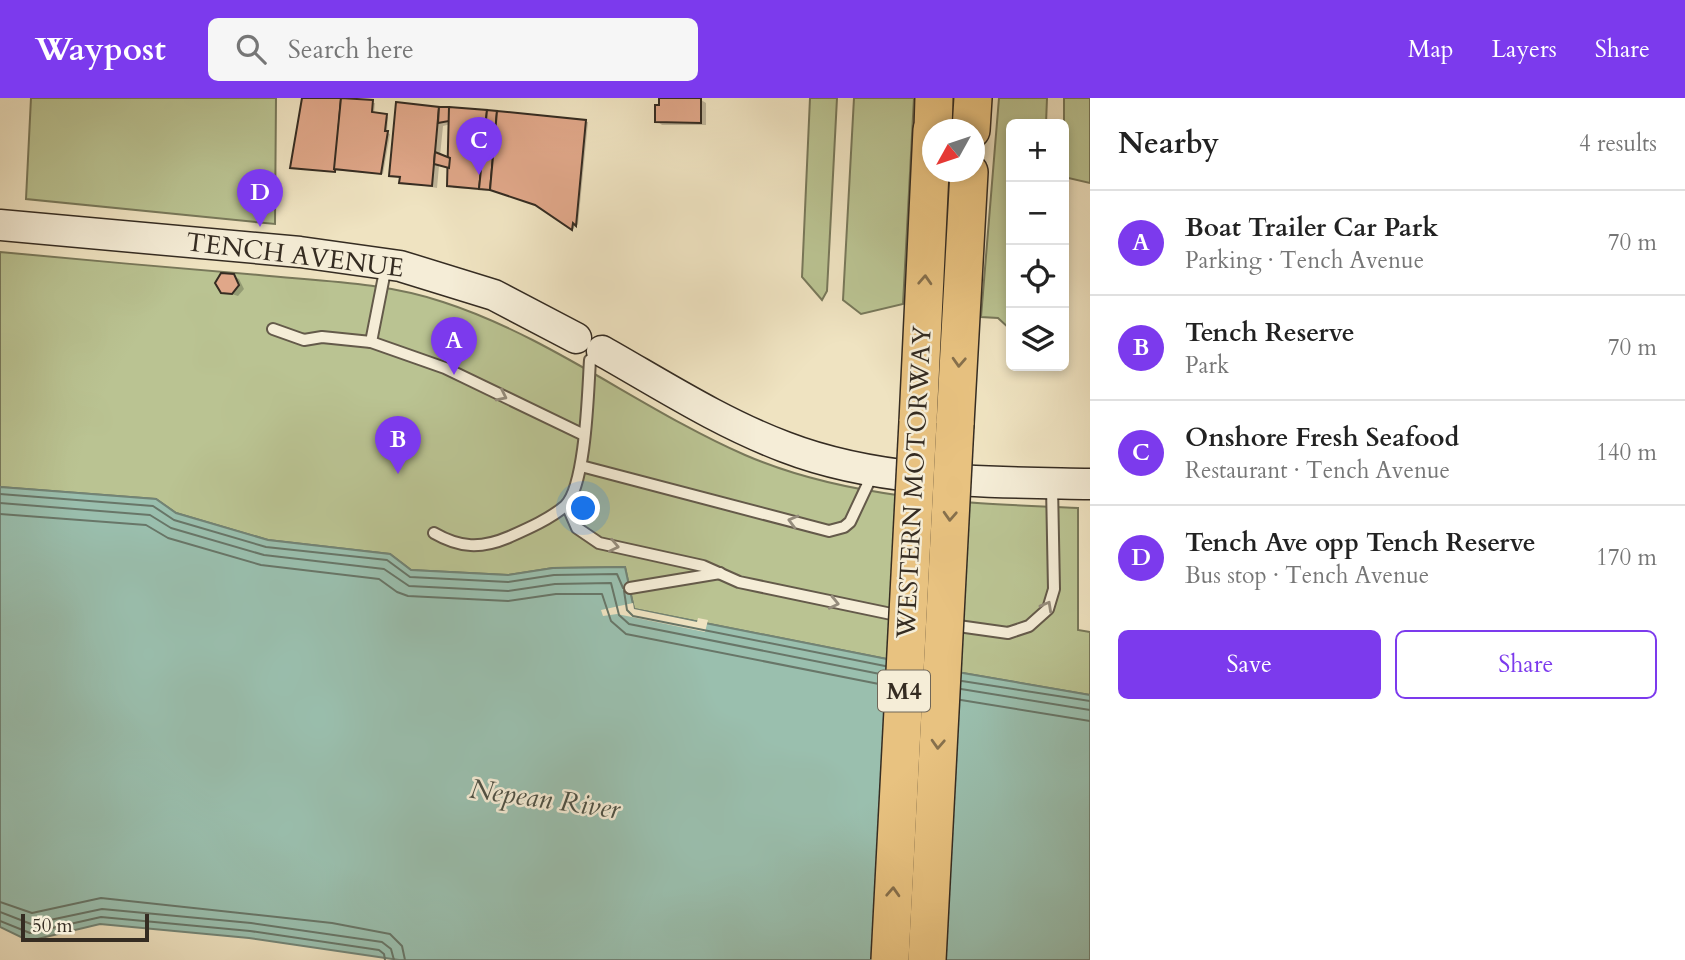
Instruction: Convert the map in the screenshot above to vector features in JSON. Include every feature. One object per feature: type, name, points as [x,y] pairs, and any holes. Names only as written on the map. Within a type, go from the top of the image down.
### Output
[{"type":"highway","name":"WESTERN MOTORWAY","points":[[933,119],[934,98]]},
{"type":"highway","points":[[972,119],[973,98]]},
{"type":"highway","name":"WESTERN MOTORWAY","points":[[890,960],[930,182]]},
{"type":"highway","name":"WESTERN MOTORWAY","points":[[927,960],[968,182]]},
{"type":"street","name":"TENCH AVENUE","points":[[0,225],[300,252],[432,273],[485,292],[589,350],[762,438],[818,458],[874,471],[978,481],[1090,484]]},
{"type":"lane","points":[[371,342],[387,264]]},
{"type":"lane","points":[[273,329],[304,340],[322,337],[371,342],[445,368],[584,435]]},
{"type":"lane","points":[[434,533],[452,543],[468,547],[488,545],[518,533],[567,505],[581,466],[589,350]]},
{"type":"lane","points":[[581,466],[829,531],[844,527],[850,522],[874,471]]},
{"type":"lane","points":[[930,621],[1008,633],[1029,626],[1043,615],[1052,601],[1054,589],[1052,483]]},
{"type":"lane","points":[[567,505],[577,528],[599,543],[703,566],[739,582],[917,619]]},
{"type":"lane","points":[[630,588],[720,573]]},
{"type":"shaded area","points":[[31,98],[276,98],[275,224],[26,199]]},
{"type":"shaded area","points":[[810,98],[837,98],[827,291],[822,300],[802,277]]},
{"type":"shaded area","points":[[854,98],[914,98],[903,304],[861,314],[843,300]]},
{"type":"shaded area","points":[[999,98],[1047,98],[1046,119],[1006,119],[1006,325],[998,318],[981,317]]},
{"type":"shaded area","points":[[1064,98],[1090,98],[1090,183],[1069,178],[1069,119],[1064,119]]},
{"type":"shaded area","points":[[0,252],[352,283],[421,295],[521,334],[707,437],[785,470],[825,482],[908,496],[1078,508],[1078,630],[1090,632],[1090,695],[922,666],[634,609],[625,567],[553,568],[508,575],[411,570],[390,554],[268,540],[176,513],[156,499],[0,487]]},
{"type":"water","name":"Nepean River","points":[[0,487],[156,499],[176,513],[268,540],[390,554],[411,570],[508,575],[553,568],[625,567],[634,609],[922,666],[1090,695],[1090,960],[399,960],[249,938],[100,924],[29,941],[0,927]]},
{"type":"pier","points":[[633,603],[634,609],[697,622],[698,618],[708,620],[705,632],[617,614],[603,616],[601,610]]},
{"type":"building","points":[[302,98],[341,98],[335,172],[290,168]]},
{"type":"building","points":[[341,98],[373,100],[372,112],[387,114],[385,131],[388,131],[381,174],[334,169]]},
{"type":"building","points":[[659,98],[701,98],[701,123],[655,122],[655,105],[659,105]]},
{"type":"building","points":[[396,102],[439,107],[432,186],[399,183],[400,177],[389,176]]},
{"type":"building","points":[[439,107],[449,107],[449,121],[438,123]]},
{"type":"building","points":[[449,107],[487,110],[479,189],[447,186]]},
{"type":"building","points":[[487,110],[497,111],[490,190],[479,189]]},
{"type":"building","points":[[497,111],[586,120],[576,226],[573,223],[572,230],[535,205],[490,190]]},
{"type":"building","points":[[435,152],[450,158],[449,168],[434,164]]},
{"type":"building","points":[[221,273],[234,274],[239,285],[232,294],[221,293],[215,283]]},
{"type":"place","name":"Onshore Fresh Seafood","points":[[479,175]]},
{"type":"place","name":"Tench Ave opp Tench Reserve","points":[[260,227]]},
{"type":"place","name":"Boat Trailer Car Park","points":[[454,375]]},
{"type":"place","name":"Tench Reserve","points":[[398,474]]}]
